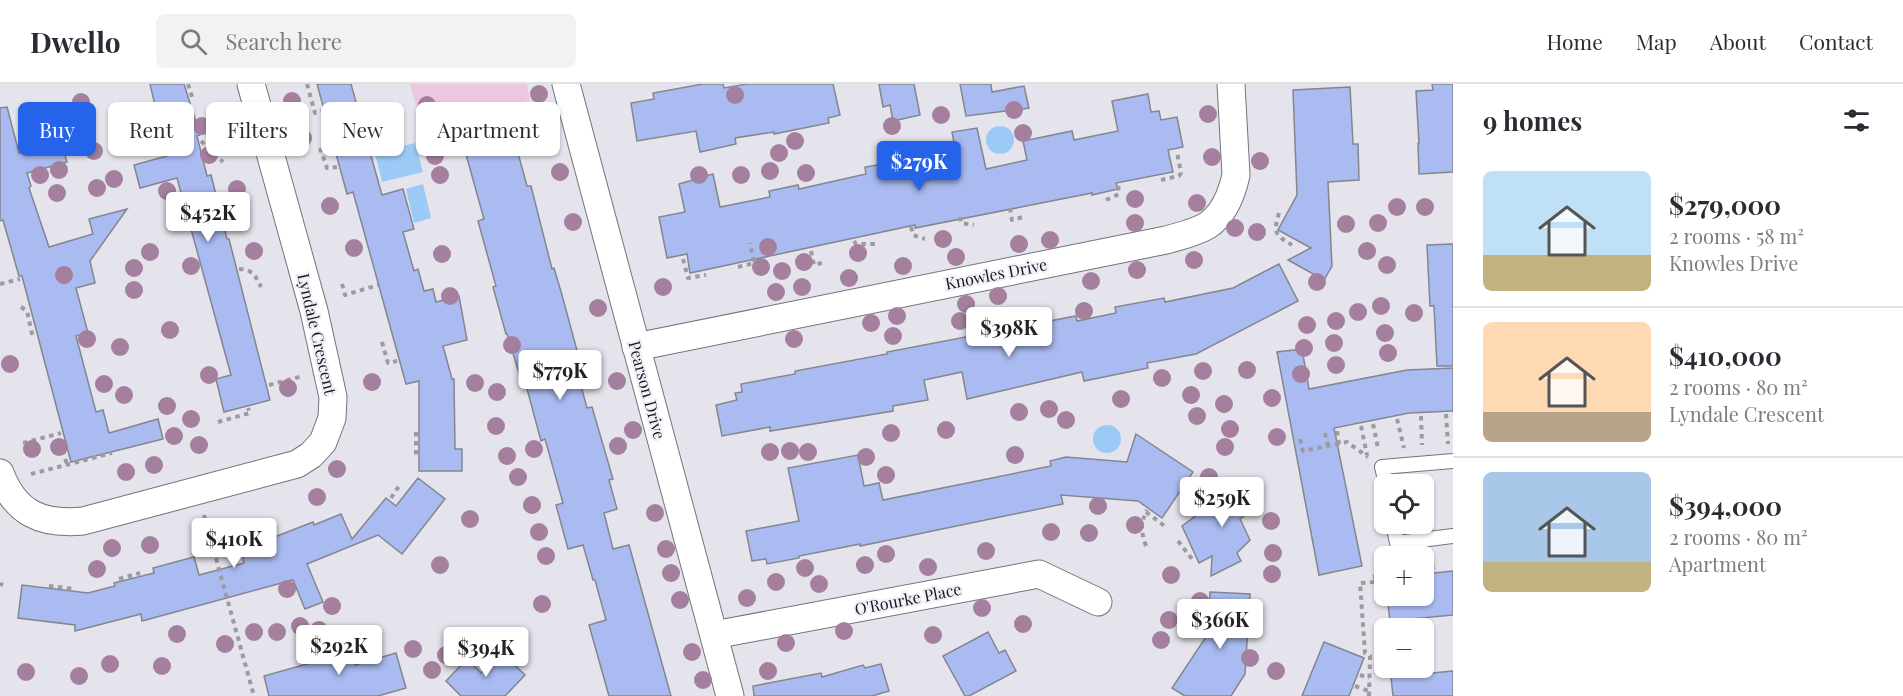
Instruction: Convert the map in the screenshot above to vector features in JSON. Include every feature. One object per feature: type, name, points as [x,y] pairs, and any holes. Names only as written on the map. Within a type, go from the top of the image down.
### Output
[{"type":"street","name":"Lyndale Crescent","points":[[0,473],[7,490],[15,501],[29,513],[49,520],[83,521],[297,464],[311,455],[323,442],[329,430],[334,407],[333,397],[314,311],[251,84]]},
{"type":"street","name":"Pearson Drive","points":[[566,84],[730,696]]},
{"type":"street","name":"Knowles Drive","points":[[636,347],[1166,240],[1208,225],[1226,204],[1236,175],[1231,84]]},
{"type":"street","name":"O'Rourke Place","points":[[714,635],[1039,574],[1098,602]]},
{"type":"lane","points":[[1384,474],[1382,467],[1451,461]]},
{"type":"lane","points":[[1396,534],[1397,543],[1453,536]]},
{"type":"path","points":[[189,84],[193,100]]},
{"type":"path","points":[[307,84],[315,113],[321,111]]},
{"type":"path","points":[[201,141],[223,162]]},
{"type":"path","points":[[320,148],[327,168],[337,167]]},
{"type":"path","points":[[1161,180],[1179,176],[1181,173],[1177,152]]},
{"type":"path","points":[[1106,200],[1119,194],[1118,183]]},
{"type":"path","points":[[222,205],[231,203],[237,226]]},
{"type":"path","points":[[1010,208],[1012,220],[1023,217]]},
{"type":"path","points":[[1279,213],[1275,231],[1278,237],[1292,245]]},
{"type":"path","points":[[960,217],[961,222],[974,225]]},
{"type":"path","points":[[911,227],[913,235],[925,239]]},
{"type":"path","points":[[854,241],[856,244],[876,244]]},
{"type":"path","points":[[738,267],[754,263],[750,243]]},
{"type":"path","points":[[811,251],[814,265],[825,262]]},
{"type":"path","points":[[683,258],[688,278],[706,275]]},
{"type":"path","points":[[239,269],[250,270],[254,273],[261,287]]},
{"type":"path","points":[[0,284],[20,279]]},
{"type":"path","points":[[342,284],[345,294],[378,285]]},
{"type":"path","points":[[21,307],[27,311],[33,338]]},
{"type":"path","points":[[382,342],[388,363],[396,361]]},
{"type":"path","points":[[269,385],[310,374]]},
{"type":"path","points":[[218,422],[250,413],[248,408]]},
{"type":"path","points":[[1446,414],[1451,461]]},
{"type":"path","points":[[1421,416],[1423,463]]},
{"type":"path","points":[[1398,419],[1407,465]]},
{"type":"path","points":[[1373,424],[1382,467]]},
{"type":"path","points":[[1361,426],[1367,456]]},
{"type":"path","points":[[1337,431],[1339,444]]},
{"type":"path","points":[[416,432],[416,458]]},
{"type":"path","points":[[23,443],[61,433]]},
{"type":"path","points":[[1325,433],[1328,446]]},
{"type":"path","points":[[1300,439],[1303,451],[1347,442],[1382,467]]},
{"type":"path","points":[[63,450],[67,465]]},
{"type":"path","points":[[32,474],[112,453]]},
{"type":"path","points":[[391,498],[399,486]]},
{"type":"path","points":[[198,491],[254,696]]},
{"type":"path","points":[[1146,546],[1141,532],[1142,520],[1146,511],[1166,527]]},
{"type":"path","points":[[1178,541],[1192,559],[1194,557]]},
{"type":"path","points":[[119,579],[140,573]]},
{"type":"path","points":[[1355,686],[1369,694],[1370,656],[1365,653],[1360,583],[1374,582]]},
{"type":"path","points":[[49,586],[74,589]]},
{"type":"path","points":[[1360,675],[1369,678]]},
{"type":"shaded area","points":[[410,84],[527,84],[530,100],[522,102],[416,102],[416,106]]},
{"type":"water","points":[[1000,126],[1010,130],[1014,140],[1010,150],[1000,154],[990,150],[986,140],[990,130]]},
{"type":"water","points":[[415,143],[416,156],[419,156],[423,172],[382,182],[376,156],[404,156],[404,146]]},
{"type":"water","points":[[423,184],[431,218],[414,223],[406,189]]},
{"type":"water","points":[[1107,425],[1117,429],[1121,439],[1117,449],[1107,453],[1097,449],[1093,439],[1097,429]]},
{"type":"building","points":[[150,84],[184,84],[190,102],[154,102]]},
{"type":"building","points":[[317,84],[351,84],[356,102],[322,102]]},
{"type":"building","points":[[703,84],[723,84],[724,88],[747,84],[833,84],[840,115],[828,118],[829,123],[774,134],[774,132],[735,138],[736,144],[700,152],[696,131],[637,141],[631,103],[654,99],[653,93]]},
{"type":"building","points":[[879,84],[914,84],[920,115],[893,121],[890,105],[883,107]]},
{"type":"building","points":[[960,84],[991,84],[992,92],[1024,86],[1029,108],[966,116]]},
{"type":"building","points":[[1432,84],[1453,84],[1453,172],[1419,174],[1416,91],[1433,90]]},
{"type":"building","points":[[1350,87],[1353,144],[1358,144],[1359,180],[1328,182],[1332,266],[1324,280],[1288,260],[1311,248],[1278,230],[1297,195],[1293,90]]},
{"type":"building","points":[[1148,94],[1151,112],[1159,111],[1161,120],[1177,117],[1183,147],[1168,150],[1173,172],[1116,183],[1118,189],[1092,195],[1092,193],[915,228],[915,225],[690,273],[687,254],[667,258],[659,217],[685,212],[679,184],[713,174],[720,207],[770,197],[769,191],[798,185],[799,189],[866,174],[865,167],[888,163],[891,178],[921,172],[923,181],[960,174],[952,132],[977,128],[986,169],[1027,160],[1023,141],[1072,131],[1074,140],[1118,131],[1112,101]]},
{"type":"building","points":[[7,107],[18,156],[65,156],[67,162],[27,173],[31,186],[29,188],[49,247],[93,234],[89,219],[127,209],[90,261],[95,283],[76,288],[88,333],[76,336],[96,412],[103,410],[109,433],[158,419],[163,439],[71,462],[22,276],[19,276],[3,220],[0,221],[0,108]]},
{"type":"building","points":[[194,116],[200,135],[197,136],[207,176],[211,175],[227,239],[229,239],[270,400],[224,412],[216,379],[231,375],[177,178],[140,188],[134,165],[167,156],[194,156]]},
{"type":"building","points":[[337,156],[371,156],[382,195],[403,189],[414,229],[403,232],[414,271],[418,269],[424,291],[433,289],[436,302],[459,296],[467,340],[443,346],[452,379],[454,379],[455,449],[462,449],[462,471],[419,471],[419,381],[406,384],[353,192],[347,194]]},
{"type":"building","points":[[466,156],[519,156],[527,186],[531,186],[552,269],[554,268],[562,295],[582,369],[577,371],[587,408],[592,407],[613,479],[609,480],[617,509],[604,513],[613,549],[629,545],[671,696],[609,696],[589,625],[606,620],[583,545],[568,549],[556,505],[563,503],[545,439],[541,441],[526,385],[523,386],[493,287],[496,286],[478,221],[484,219]]},
{"type":"building","points":[[1453,244],[1453,366],[1437,366],[1434,306],[1430,306],[1427,245]]},
{"type":"building","points":[[1279,264],[1298,301],[1196,354],[1147,363],[1148,368],[1084,381],[1082,372],[967,399],[962,372],[924,380],[928,400],[893,406],[893,411],[770,431],[770,427],[722,436],[716,405],[737,400],[735,393],[742,392],[741,384],[795,374],[795,371],[887,354],[887,352],[1076,316],[1077,321],[1116,313],[1115,307],[1164,298],[1165,302],[1233,288]]},
{"type":"building","points":[[1302,349],[1309,389],[1407,370],[1453,368],[1453,411],[1409,413],[1334,428],[1362,566],[1319,575],[1277,352]]},
{"type":"building","points":[[1136,434],[1193,472],[1162,518],[1138,501],[1061,495],[1063,504],[767,564],[766,559],[752,561],[746,531],[799,521],[788,468],[858,455],[864,486],[879,483],[883,500],[1051,466],[1050,461],[1066,457],[1127,462]]},
{"type":"building","points":[[418,478],[445,499],[402,554],[378,535],[307,564],[323,602],[305,609],[293,580],[142,621],[141,614],[75,631],[75,625],[18,618],[22,585],[88,593],[115,586],[114,583],[154,573],[153,568],[194,557],[199,575],[244,563],[240,546],[277,536],[313,522],[314,525],[341,514],[352,539],[386,498],[396,506]]},
{"type":"building","points":[[1245,480],[1262,503],[1240,519],[1250,540],[1237,553],[1241,561],[1211,576],[1212,556],[1199,563],[1182,526]]},
{"type":"building","points":[[1453,571],[1453,615],[1390,618],[1388,606],[1434,606],[1434,573]]},
{"type":"building","points":[[1210,592],[1250,594],[1245,674],[1231,696],[1185,696],[1172,688],[1208,634]]},
{"type":"building","points":[[988,632],[999,653],[1005,650],[1016,671],[965,696],[943,656]]},
{"type":"building","points":[[347,634],[355,665],[396,653],[406,688],[378,696],[269,696],[264,676],[332,657],[327,639]]},
{"type":"building","points":[[1324,642],[1364,658],[1349,696],[1302,696]]},
{"type":"building","points":[[501,652],[525,675],[505,696],[461,696],[446,681],[467,659],[481,673]]},
{"type":"building","points":[[881,664],[889,691],[872,696],[754,696],[753,686],[821,673],[822,677],[863,665],[865,668]]},
{"type":"building","points":[[1453,671],[1453,696],[1393,696],[1391,678],[1434,678],[1434,673]]}]
